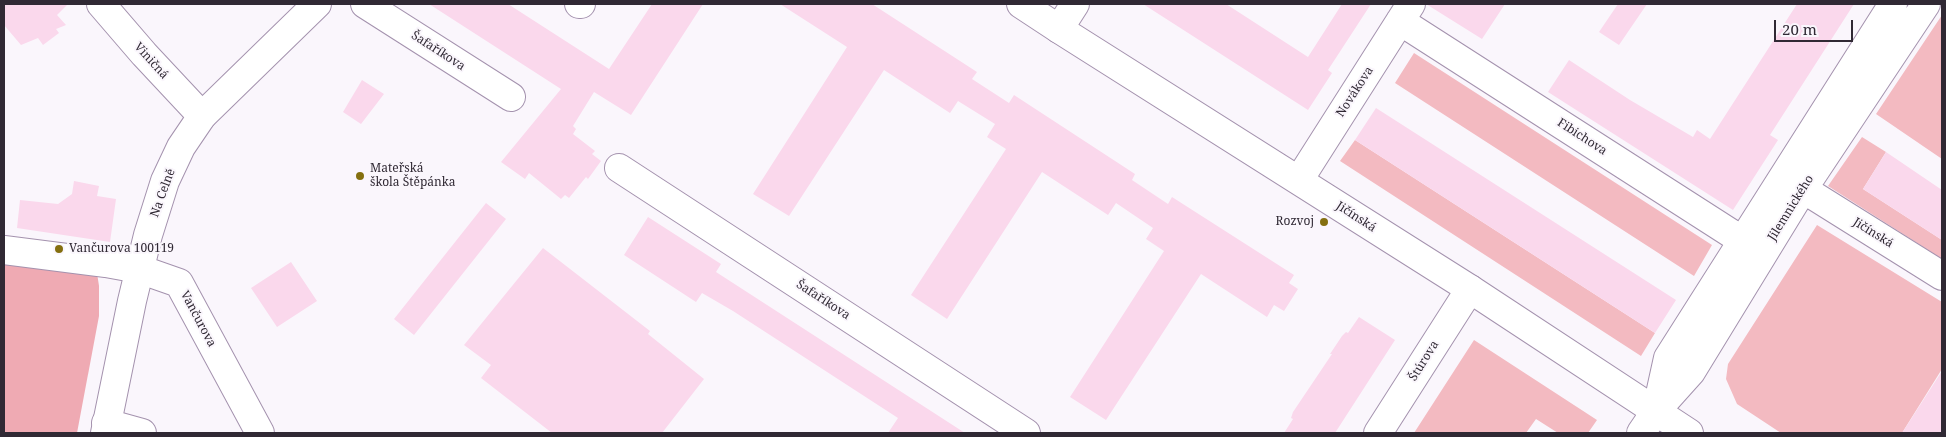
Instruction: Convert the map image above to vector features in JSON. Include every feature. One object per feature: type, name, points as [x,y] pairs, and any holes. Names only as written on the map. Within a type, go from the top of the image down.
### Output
[{"type":"street","name":"Viničná","points":[[100,4],[202,116]]},
{"type":"street","name":"Na Celně","points":[[106,428],[139,269],[165,181],[181,147],[202,116],[316,4]]},
{"type":"street","name":"Šafaříkova","points":[[365,4],[511,97]]},
{"type":"street","name":"Jičínská","points":[[1021,4],[1059,30],[1470,289],[1649,422],[1689,433]]},
{"type":"street","points":[[1059,30],[1075,4]]},
{"type":"street","name":"Jilemnického","points":[[1649,422],[1691,372],[1753,247],[1893,4]]},
{"type":"street","name":"Jilemnického","points":[[1753,247],[1803,189],[1926,4]]},
{"type":"street","name":"Fibichova","points":[[1406,12],[1753,247]]},
{"type":"street","name":"Novákova","points":[[1299,180],[1406,12]]},
{"type":"street","name":"Šafaříkova","points":[[619,168],[1026,433]]},
{"type":"street","name":"Jičínská","points":[[1803,189],[1942,276]]},
{"type":"street","name":"Vančurova","points":[[4,250],[139,269],[179,283],[260,433]]},
{"type":"street","name":"Štúrova","points":[[1378,433],[1470,289]]},
{"type":"street","points":[[106,428],[142,433]]},
{"type":"shaded area","points":[[1942,15],[1942,159],[1876,114]]},
{"type":"shaded area","points":[[1414,53],[1712,245],[1694,276],[1395,83]]},
{"type":"shaded area","points":[[1862,137],[1886,152],[1863,189],[1942,240],[1942,259],[1828,186]]},
{"type":"shaded area","points":[[1355,140],[1655,333],[1641,356],[1340,161]]},
{"type":"shaded area","points":[[1817,225],[1942,302],[1942,369],[1902,433],[1781,433],[1737,404],[1726,379],[1728,364]]},
{"type":"shaded area","points":[[4,262],[97,273],[99,316],[77,433],[4,433]]},
{"type":"shaded area","points":[[1474,340],[1597,420],[1588,433],[1558,433],[1536,419],[1526,433],[1414,433]]},
{"type":"building","points":[[4,4],[68,4],[57,15],[66,25],[56,29],[59,33],[43,45],[38,38],[21,45],[4,25]]},
{"type":"building","points":[[429,4],[508,4],[609,69],[652,4],[703,4],[631,115],[594,92],[573,126],[576,129],[573,134],[595,151],[592,154],[601,161],[588,179],[586,177],[569,198],[565,195],[561,199],[529,173],[525,179],[501,162],[561,89]]},
{"type":"building","points":[[780,4],[872,4],[977,72],[972,79],[1009,103],[1014,95],[1135,174],[1132,180],[1168,204],[1172,197],[1294,275],[1289,283],[1298,289],[1284,311],[1274,305],[1267,317],[1201,274],[1106,420],[1070,397],[1164,251],[1146,239],[1153,228],[1116,203],[1108,215],[1042,172],[947,319],[911,295],[1006,149],[987,137],[995,124],[958,101],[950,113],[884,70],[789,216],[753,194],[847,47]]},
{"type":"building","points":[[1143,4],[1226,4],[1308,57],[1342,4],[1371,4],[1328,70],[1332,73],[1308,110]]},
{"type":"building","points":[[1426,4],[1505,4],[1482,39]]},
{"type":"building","points":[[1618,4],[1647,4],[1619,45],[1599,32]]},
{"type":"building","points":[[1797,4],[1854,4],[1770,135],[1778,140],[1733,210],[1548,92],[1569,60],[1630,100],[1693,137],[1697,130],[1710,139]]},
{"type":"building","points":[[362,80],[384,94],[361,124],[343,112]]},
{"type":"building","points":[[1376,108],[1676,300],[1655,333],[1355,140]]},
{"type":"building","points":[[1886,152],[1942,190],[1942,240],[1863,189]]},
{"type":"building","points":[[74,181],[99,186],[97,196],[116,199],[110,242],[17,228],[20,200],[58,204],[72,194]]},
{"type":"building","points":[[486,203],[506,219],[414,335],[394,319]]},
{"type":"building","points":[[648,217],[721,264],[716,272],[965,433],[888,433],[898,418],[733,311],[702,293],[696,302],[624,255]]},
{"type":"building","points":[[543,248],[650,331],[648,334],[704,379],[662,433],[552,433],[481,378],[491,365],[464,345]]},
{"type":"building","points":[[291,262],[317,301],[277,327],[251,288]]},
{"type":"building","points":[[1359,317],[1395,340],[1335,433],[1284,433],[1293,419],[1291,418],[1293,412],[1332,354],[1330,354],[1342,336],[1346,332],[1348,333]]},
{"type":"building","points":[[1942,371],[1942,433],[1902,433]]},
{"type":"place","name":"Mateřská škola Štěpánka","points":[[360,176]]},
{"type":"place","name":"Rozvoj","points":[[1324,222]]},
{"type":"place","name":"Vančurova 100119","points":[[59,249]]}]
